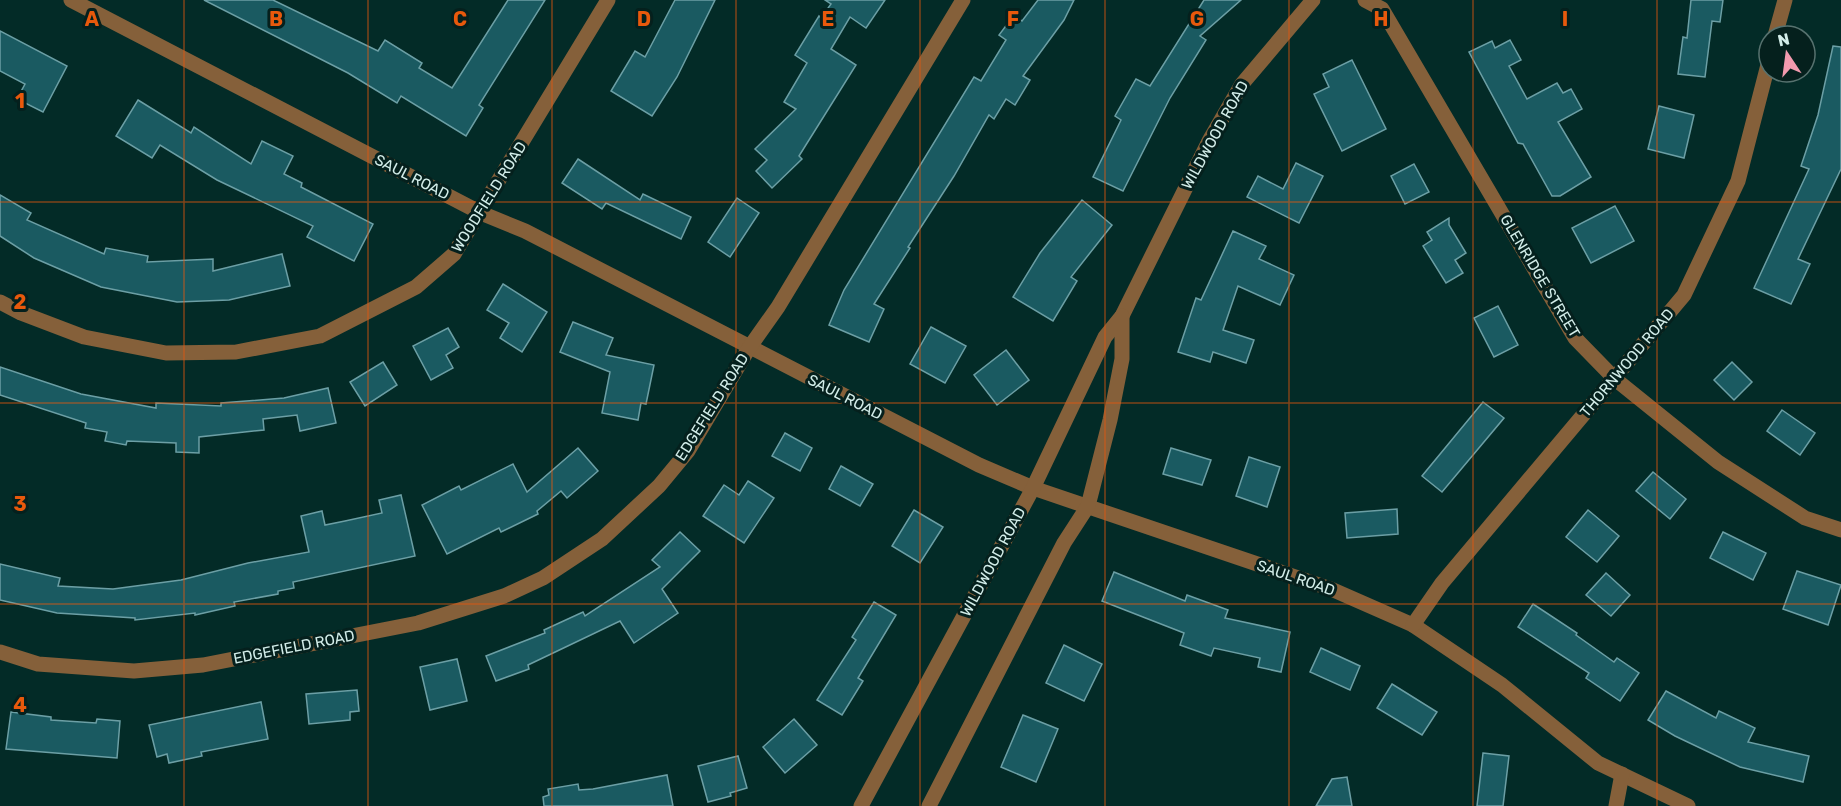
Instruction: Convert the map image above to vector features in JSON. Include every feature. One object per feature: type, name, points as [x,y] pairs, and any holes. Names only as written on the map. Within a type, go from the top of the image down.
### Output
[{"type":"street","name":"SAUL ROAD","points":[[71,0],[482,213],[525,231],[980,465],[1033,488],[1331,589],[1413,625],[1502,685],[1598,763],[1688,806]]},
{"type":"street","name":"WOODFIELD ROAD","points":[[0,302],[21,313],[84,337],[166,353],[237,352],[320,336],[416,287],[454,254],[482,213],[608,0]]},
{"type":"street","name":"EDGEFIELD ROAD","points":[[0,652],[38,664],[134,670],[203,665],[418,623],[504,596],[543,578],[602,539],[659,486],[688,452],[749,348],[778,308],[963,0]]},
{"type":"street","name":"WILDWOOD ROAD","points":[[861,806],[1033,488],[1106,337],[1122,316],[1209,141],[1242,84],[1313,0]]},
{"type":"street","name":"GLENRIDGE STREET","points":[[1365,0],[1382,9],[1575,338],[1614,379],[1718,462],[1804,518],[1841,530]]},
{"type":"street","points":[[1779,24],[1785,0]]},
{"type":"street","name":"THORNWOOD ROAD","points":[[1413,625],[1442,583],[1684,295],[1738,181],[1763,84]]},
{"type":"street","name":"WILDWOOD ROAD","points":[[929,806],[1064,543],[1088,506],[1110,420],[1122,358],[1122,316]]},
{"type":"street","points":[[1616,806],[1622,774]]},
{"type":"building","points":[[204,0],[273,0],[378,51],[385,40],[422,63],[419,68],[452,88],[508,0],[545,0],[479,105],[483,108],[466,136],[401,96],[397,103],[348,73]]},
{"type":"building","points":[[675,0],[715,0],[677,77],[652,116],[611,91],[635,51],[645,57]]},
{"type":"building","points":[[825,0],[885,0],[866,28],[850,17],[831,49],[856,65],[799,156],[802,159],[772,188],[756,171],[767,160],[755,149],[796,109],[784,102],[807,63],[795,55],[819,16],[821,18],[831,4]]},
{"type":"building","points":[[1038,0],[1074,0],[1064,20],[1023,76],[1030,80],[1015,105],[1006,99],[994,119],[989,115],[954,176],[908,247],[910,248],[874,304],[884,309],[869,342],[829,325],[844,290],[974,77],[981,81],[1006,40],[999,35],[1014,15],[1022,21]]},
{"type":"building","points":[[1204,0],[1241,0],[1200,36],[1206,40],[1170,98],[1123,191],[1093,177],[1121,120],[1115,116],[1136,79],[1150,86]]},
{"type":"building","points":[[1691,0],[1723,0],[1720,22],[1712,21],[1705,77],[1678,74],[1683,37],[1687,38]]},
{"type":"building","points":[[0,31],[67,66],[43,112],[17,99],[25,84],[0,71]]},
{"type":"building","points":[[1510,40],[1521,60],[1509,66],[1527,99],[1557,83],[1563,93],[1571,89],[1582,109],[1558,122],[1591,177],[1560,196],[1552,196],[1523,144],[1518,143],[1469,52],[1492,41],[1495,48]]},
{"type":"building","points":[[1833,46],[1841,47],[1841,169],[1798,259],[1810,264],[1791,304],[1754,288],[1809,169],[1801,166],[1818,115]]},
{"type":"building","points":[[1352,60],[1386,129],[1342,151],[1314,94],[1329,87],[1323,74]]},
{"type":"building","points":[[138,100],[191,133],[194,127],[251,164],[262,141],[293,156],[284,174],[302,183],[301,187],[373,224],[354,261],[307,237],[313,226],[217,180],[160,145],[152,158],[116,136]]},
{"type":"building","points":[[1659,106],[1694,115],[1684,158],[1648,149]]},
{"type":"building","points":[[578,159],[640,200],[643,194],[691,217],[681,239],[606,203],[602,209],[562,183]]},
{"type":"building","points":[[1296,163],[1323,176],[1299,223],[1247,197],[1258,176],[1283,189]]},
{"type":"building","points":[[1414,164],[1429,192],[1405,204],[1391,176]]},
{"type":"building","points":[[0,195],[31,213],[27,220],[104,254],[106,248],[148,256],[147,262],[213,259],[213,271],[282,254],[290,286],[229,300],[177,302],[101,287],[34,258],[0,236]]},
{"type":"building","points":[[737,198],[759,213],[730,257],[708,242]]},
{"type":"building","points":[[1082,200],[1112,225],[1071,277],[1077,281],[1053,321],[1013,297],[1040,253]]},
{"type":"building","points":[[1615,206],[1634,241],[1591,263],[1572,228]]},
{"type":"building","points":[[1449,218],[1449,225],[1466,253],[1455,260],[1463,273],[1446,283],[1423,246],[1432,240],[1427,232]]},
{"type":"building","points":[[1233,231],[1266,246],[1259,259],[1294,275],[1280,305],[1238,286],[1223,330],[1254,340],[1246,363],[1213,352],[1210,362],[1178,352],[1196,298],[1201,300]]},
{"type":"building","points":[[503,284],[547,312],[522,352],[500,338],[509,323],[487,310]]},
{"type":"building","points":[[1498,306],[1518,345],[1494,357],[1474,318]]},
{"type":"building","points":[[573,322],[613,338],[606,355],[654,365],[646,404],[641,403],[638,420],[602,413],[610,372],[560,352]]},
{"type":"building","points":[[931,327],[966,346],[945,383],[910,364]]},
{"type":"building","points":[[448,328],[459,347],[446,355],[453,368],[431,380],[413,346]]},
{"type":"building","points":[[1006,350],[1029,380],[997,405],[974,375]]},
{"type":"building","points":[[383,362],[397,385],[365,406],[350,382]]},
{"type":"building","points":[[1732,362],[1752,382],[1734,400],[1714,380]]},
{"type":"building","points":[[0,367],[81,394],[156,408],[156,403],[221,406],[221,403],[284,398],[328,388],[336,423],[300,431],[297,415],[263,419],[264,430],[199,437],[199,453],[176,452],[176,443],[127,441],[126,445],[105,441],[107,432],[85,428],[86,423],[0,395]]},
{"type":"building","points":[[1483,402],[1504,418],[1442,492],[1422,476]]},
{"type":"building","points":[[1782,410],[1815,433],[1800,455],[1767,431]]},
{"type":"building","points":[[785,433],[812,448],[800,471],[772,456]]},
{"type":"building","points":[[578,448],[598,471],[567,498],[561,491],[537,511],[538,514],[501,532],[499,528],[447,554],[422,505],[459,486],[461,490],[513,464],[527,492]]},
{"type":"building","points":[[1171,448],[1211,460],[1202,485],[1163,474]]},
{"type":"building","points":[[1249,457],[1280,467],[1267,507],[1236,496]]},
{"type":"building","points":[[841,466],[873,484],[860,506],[829,489]]},
{"type":"building","points":[[1653,472],[1686,499],[1670,519],[1636,491]]},
{"type":"building","points":[[748,481],[774,498],[744,543],[703,516],[724,485],[739,495]]},
{"type":"building","points":[[401,495],[415,556],[293,582],[294,588],[278,591],[278,594],[234,602],[235,606],[195,615],[195,613],[135,620],[135,618],[57,613],[0,600],[0,564],[60,578],[58,586],[113,589],[181,580],[248,563],[309,552],[301,516],[322,511],[325,525],[345,521],[382,513],[379,500]]},
{"type":"building","points":[[1397,509],[1398,534],[1347,538],[1345,513]]},
{"type":"building","points":[[914,510],[943,527],[920,563],[892,546]]},
{"type":"building","points":[[1588,510],[1619,536],[1597,562],[1566,537]]},
{"type":"building","points":[[680,532],[700,551],[662,589],[678,613],[634,643],[620,621],[528,665],[529,669],[496,681],[486,656],[545,633],[544,630],[583,612],[585,616],[660,567],[652,560]]},
{"type":"building","points":[[1723,532],[1766,553],[1753,580],[1710,558]]},
{"type":"building","points":[[1797,571],[1841,585],[1828,625],[1783,609]]},
{"type":"building","points":[[1114,572],[1185,601],[1187,595],[1228,610],[1225,618],[1290,632],[1281,672],[1258,667],[1260,658],[1214,648],[1211,656],[1180,645],[1184,633],[1102,601]]},
{"type":"building","points":[[1606,573],[1630,595],[1611,616],[1586,595]]},
{"type":"building","points":[[874,602],[896,615],[858,678],[863,681],[842,715],[817,700],[856,640],[852,637]]},
{"type":"building","points":[[1533,604],[1577,633],[1576,635],[1614,662],[1617,658],[1639,673],[1620,701],[1586,678],[1589,673],[1518,627]]},
{"type":"building","points":[[1064,645],[1102,664],[1084,701],[1046,683]]},
{"type":"building","points":[[1321,648],[1360,666],[1350,690],[1310,672]]},
{"type":"building","points":[[457,659],[467,701],[430,710],[420,667]]},
{"type":"building","points":[[1392,684],[1437,712],[1422,735],[1377,708]]},
{"type":"building","points":[[357,690],[359,711],[350,712],[350,720],[309,724],[306,694]]},
{"type":"building","points":[[1666,691],[1716,718],[1719,711],[1755,728],[1748,742],[1809,756],[1803,782],[1740,767],[1675,736],[1648,720]]},
{"type":"building","points":[[261,702],[268,739],[201,752],[202,756],[169,763],[167,754],[157,757],[149,725]]},
{"type":"building","points":[[11,712],[51,717],[51,720],[96,723],[97,719],[120,721],[117,758],[6,749]]},
{"type":"building","points":[[1023,715],[1058,729],[1036,782],[1001,767]]},
{"type":"building","points":[[794,719],[817,745],[785,773],[763,747]]},
{"type":"building","points":[[1483,753],[1509,756],[1503,806],[1477,806]]},
{"type":"building","points":[[738,756],[747,788],[730,793],[731,796],[708,802],[698,766]]},
{"type":"building","points":[[667,775],[673,806],[544,806],[543,797],[549,795],[548,789],[578,784],[579,790],[593,789]]},
{"type":"building","points":[[1347,777],[1352,806],[1316,806],[1332,779]]}]
